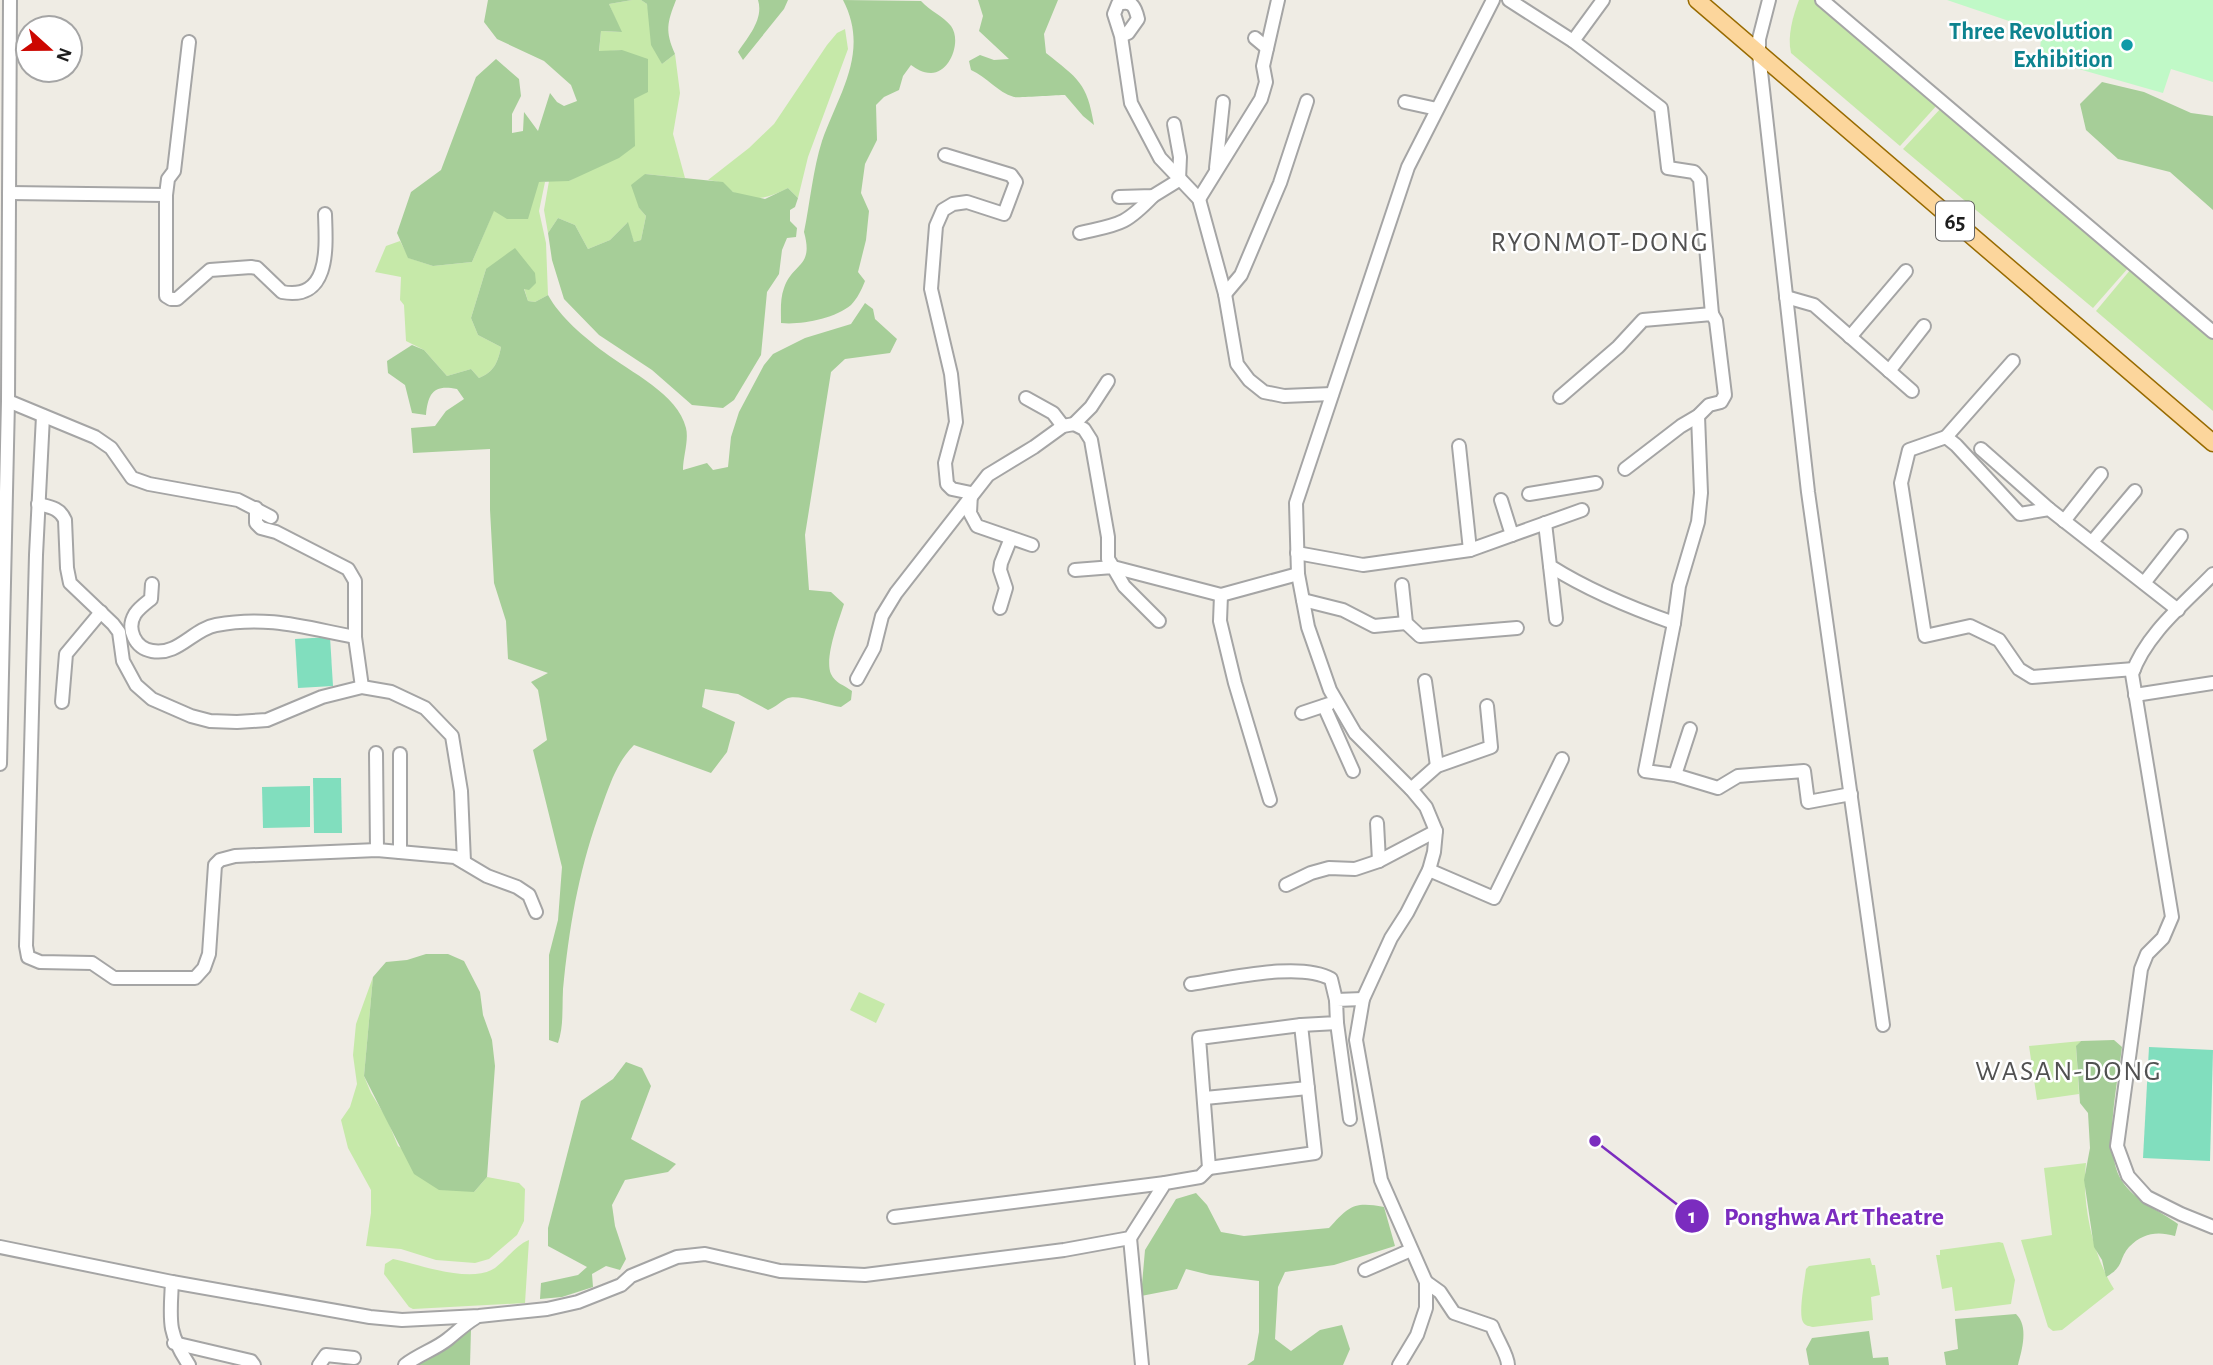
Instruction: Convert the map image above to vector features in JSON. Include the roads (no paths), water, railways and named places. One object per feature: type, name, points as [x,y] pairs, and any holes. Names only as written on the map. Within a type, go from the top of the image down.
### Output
[{"type":"main road","name":"65","points":[[1697,0],[2213,443]]},
{"type":"street","points":[[0,764],[8,401],[10,0]]},
{"type":"street","points":[[1199,199],[1261,99],[1266,82],[1264,66],[1267,48],[1278,0]]},
{"type":"street","points":[[1353,771],[1330,703],[1330,690],[1308,627],[1298,574],[1296,503],[1408,167],[1493,0]]},
{"type":"street","points":[[1509,0],[1573,40],[1661,108],[1668,168],[1694,172],[1700,179],[1712,314],[1716,321],[1725,395],[1721,402],[1709,405],[1625,469]]},
{"type":"street","points":[[1573,40],[1603,0]]},
{"type":"street","points":[[1769,0],[1759,39],[1759,54],[1808,492],[1883,1026]]},
{"type":"street","points":[[1822,0],[2213,332]]},
{"type":"street","points":[[1121,36],[1131,103],[1160,158],[1199,199],[1226,294],[1237,364],[1249,380],[1264,392],[1284,397],[1332,394]]},
{"type":"street","points":[[1255,38],[1267,48]]},
{"type":"street","points":[[189,42],[174,171],[168,179],[166,195],[166,296],[177,299],[210,270],[216,268],[257,268],[282,292],[302,292],[314,284],[326,261],[325,214]]},
{"type":"street","points":[[1226,294],[1241,275],[1261,229],[1280,183],[1307,101]]},
{"type":"street","points":[[1215,172],[1223,102]]},
{"type":"street","points":[[1405,102],[1437,109]]},
{"type":"street","points":[[1174,124],[1180,157],[1179,180]]},
{"type":"street","points":[[945,155],[1011,175],[1016,182],[1004,214],[967,202],[960,203],[943,210],[936,226],[931,289],[951,374],[956,422],[945,463],[945,476],[952,489],[971,493]]},
{"type":"street","points":[[1080,233],[1121,224],[1153,196],[1179,180]]},
{"type":"street","points":[[9,192],[166,195]]},
{"type":"street","points":[[1119,197],[1153,196]]},
{"type":"street","points":[[1850,337],[1906,271]]},
{"type":"street","points":[[1786,297],[1814,305],[1912,391]]},
{"type":"street","points":[[1560,397],[1618,347],[1643,320],[1712,314]]},
{"type":"street","points":[[1889,371],[1924,327]]},
{"type":"street","points":[[2013,361],[1946,437],[1909,450],[1901,483],[1925,636],[1970,626],[1999,640],[2019,669],[2032,677],[2134,669]]},
{"type":"street","points":[[857,679],[874,648],[882,616],[896,593],[946,531],[971,493],[988,475],[1068,425],[1091,407],[1108,382]]},
{"type":"street","points":[[1026,398],[1068,425],[1084,429],[1091,440],[1108,537],[1108,559],[1124,586],[1159,621]]},
{"type":"street","points":[[8,401],[94,437],[111,447],[132,478],[149,484],[238,500],[271,517]]},
{"type":"street","points":[[43,416],[38,504],[26,946],[28,957],[40,962],[92,963],[114,978],[195,978],[204,968],[209,954],[215,865],[220,860],[235,856],[377,850],[455,857],[487,876],[517,887],[529,895],[536,912]]},
{"type":"street","points":[[1698,416],[1701,493],[1698,522],[1679,586],[1644,771],[1675,775],[1718,788],[1738,776],[1804,771],[1808,802],[1852,794]]},
{"type":"street","points":[[1946,437],[2020,514],[2049,509]]},
{"type":"street","points":[[1459,446],[1470,550]]},
{"type":"street","points":[[1981,449],[2063,521],[2178,610]]},
{"type":"street","points":[[2063,521],[2101,474]]},
{"type":"street","points":[[1530,494],[1596,483]]},
{"type":"street","points":[[1297,553],[1363,565],[1470,550],[1579,511],[1573,487]]},
{"type":"street","points":[[2092,542],[2135,491]]},
{"type":"street","points":[[971,493],[970,513],[977,526],[1032,545]]},
{"type":"street","points":[[1501,499],[1512,535]]},
{"type":"street","points":[[38,504],[62,512],[65,520],[69,579],[119,632],[123,661],[136,685],[152,699],[191,716],[210,721],[237,722],[267,720],[322,697],[362,687],[391,692],[425,708],[452,736],[461,791],[464,862]]},
{"type":"street","points":[[256,508],[256,523],[261,528],[285,536],[348,569],[355,581],[355,637],[362,687]]},
{"type":"street","points":[[1545,523],[1556,619]]},
{"type":"street","points":[[2144,583],[2181,536]]},
{"type":"street","points":[[1000,608],[1006,588],[1000,570],[1001,563],[1011,538]]},
{"type":"street","points":[[1550,566],[1584,586],[1639,611],[1674,623]]},
{"type":"street","points":[[1075,570],[1113,567],[1221,595],[1298,574]]},
{"type":"street","points":[[2213,574],[2152,636],[2137,659],[2132,674],[2172,917],[2163,938],[2147,954],[2141,969],[2117,1146],[2128,1176],[2147,1196],[2213,1227]]},
{"type":"street","points":[[152,584],[151,599],[135,613],[132,623],[135,641],[151,651],[162,652],[178,647],[213,625],[271,620],[355,637]]},
{"type":"street","points":[[1402,585],[1406,623],[1420,636],[1517,628]]},
{"type":"street","points":[[1221,595],[1220,621],[1234,682],[1270,800]]},
{"type":"street","points":[[1303,600],[1343,610],[1374,626],[1406,623]]},
{"type":"street","points":[[62,702],[66,654],[73,642],[101,612]]},
{"type":"street","points":[[1425,681],[1437,766]]},
{"type":"street","points":[[2135,695],[2213,683]]},
{"type":"street","points":[[1302,713],[1330,703]]},
{"type":"street","points":[[1330,703],[1426,807],[1436,831],[1429,870],[1391,938],[1363,999],[1356,1040],[1381,1180],[1426,1282],[1426,1308],[1417,1335],[1399,1365]]},
{"type":"street","points":[[1411,789],[1437,766],[1491,747],[1487,706]]},
{"type":"street","points":[[1675,775],[1689,729]]},
{"type":"street","points":[[376,753],[377,850]]},
{"type":"street","points":[[400,754],[400,852]]},
{"type":"street","points":[[1429,870],[1494,898],[1562,759]]},
{"type":"street","points":[[1377,823],[1379,861]]},
{"type":"street","points":[[1286,885],[1329,868],[1355,869],[1379,861],[1436,831]]},
{"type":"street","points":[[1191,984],[1300,970],[1321,973],[1331,979],[1336,1000],[1350,1119]]},
{"type":"street","points":[[1336,1000],[1363,999]]},
{"type":"street","points":[[1209,1168],[1199,1038],[1337,1023]]},
{"type":"street","points":[[894,1217],[1165,1183],[1200,1177],[1209,1168],[1315,1153],[1301,1025]]},
{"type":"street","points":[[1205,1098],[1308,1088]]},
{"type":"street","points":[[1142,1365],[1130,1238],[1165,1183]]},
{"type":"street","points":[[0,1247],[172,1282],[370,1317],[402,1320],[479,1316],[547,1309],[578,1302],[621,1285],[631,1276],[677,1257],[705,1254],[780,1271],[865,1275],[1064,1250],[1130,1238]]},
{"type":"street","points":[[1366,1270],[1411,1250]]},
{"type":"street","points":[[172,1282],[171,1328],[174,1343],[189,1365]]},
{"type":"street","points":[[1426,1282],[1440,1293],[1454,1314],[1492,1326],[1497,1342],[1509,1360],[1508,1365]]},
{"type":"street","points":[[405,1365],[420,1353],[447,1340],[459,1328],[479,1316]]},
{"type":"street","points":[[174,1343],[251,1361],[254,1365]]},
{"type":"street","points":[[319,1365],[326,1355],[354,1358]]},
{"type":"place","name":"Three Revolution Exhibition","points":[[2127,45]]},
{"type":"place","name":"Ponghwa Art Theatre","points":[[1595,1141]]},
{"type":"district","name":"RYONMOT-DONG","points":[[1600,241]]},
{"type":"district","name":"WASAN-DONG","points":[[2069,1070]]}]
